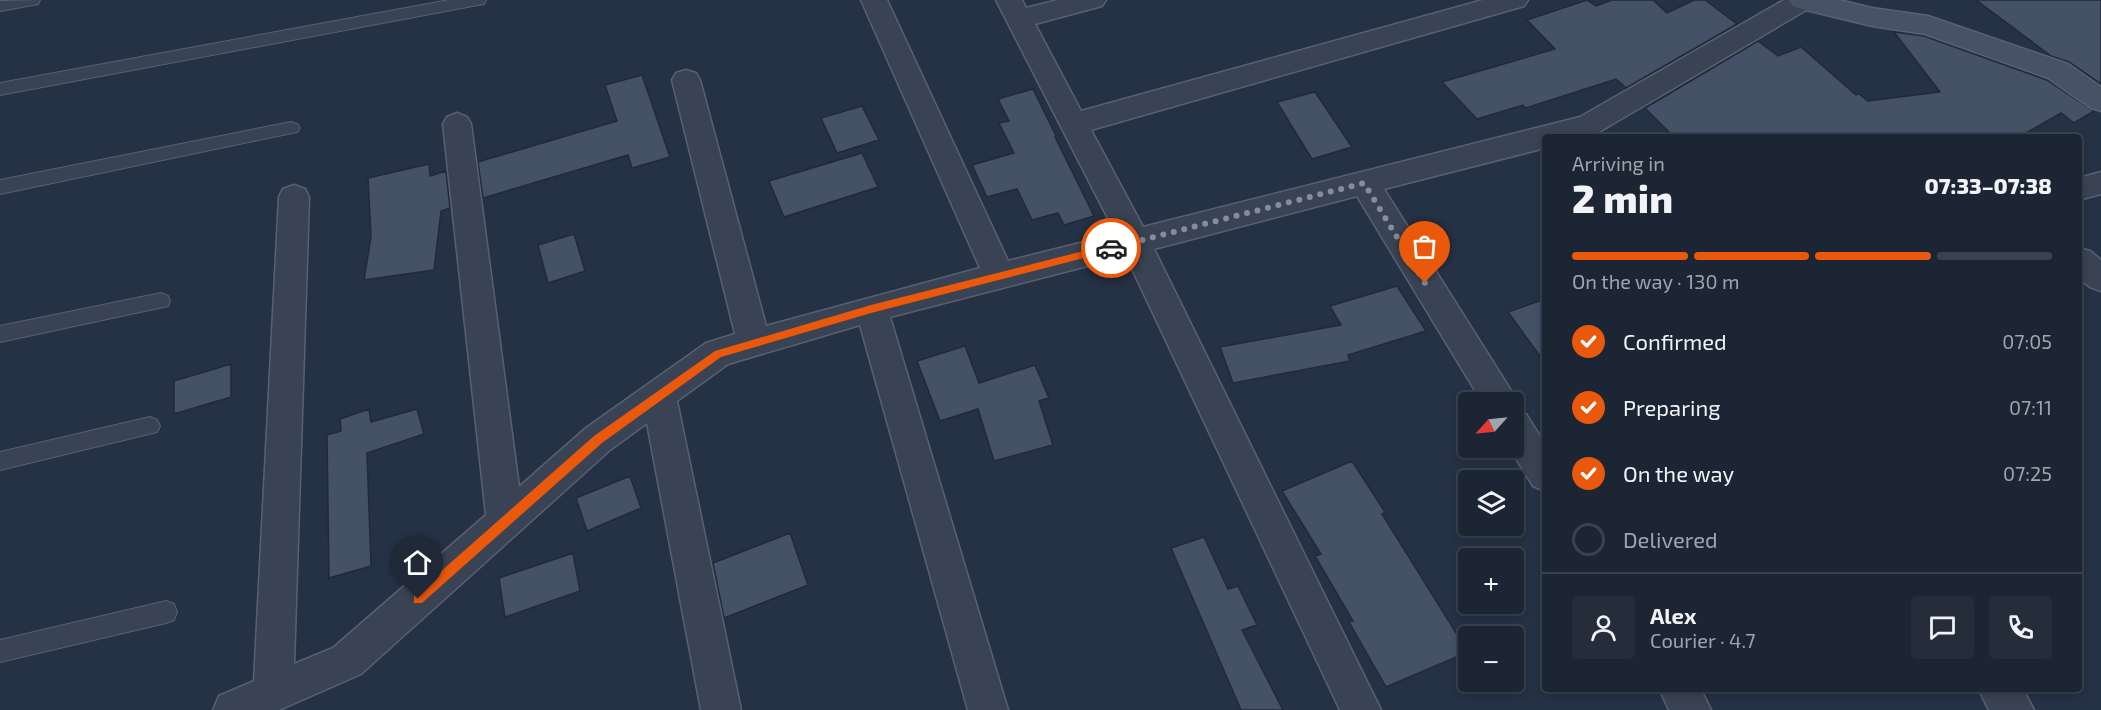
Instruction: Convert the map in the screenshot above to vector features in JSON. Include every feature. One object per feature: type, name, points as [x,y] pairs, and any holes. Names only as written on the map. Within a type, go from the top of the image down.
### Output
[{"type":"street","points":[[874,0],[999,276]]},
{"type":"street","points":[[1093,0],[1014,10],[1135,242],[1361,710]]},
{"type":"street","points":[[1074,124],[1515,0]]},
{"type":"street","points":[[1558,134],[1589,125],[1803,0],[1872,17],[1933,12],[2058,71],[2101,101]]},
{"type":"street","points":[[686,80],[753,343]]},
{"type":"street","points":[[457,124],[505,521]]},
{"type":"street","points":[[233,710],[348,661],[598,439],[718,353],[871,309],[1542,138]]},
{"type":"street","points":[[1364,183],[1494,392]]},
{"type":"street","points":[[2082,188],[2101,183]]},
{"type":"street","points":[[273,693],[294,197]]},
{"type":"street","points":[[2082,262],[2101,278]]},
{"type":"street","points":[[871,309],[988,710]]},
{"type":"street","points":[[658,396],[721,710]]},
{"type":"street","points":[[1524,440],[1542,470]]},
{"type":"street","points":[[1680,692],[1691,710]]},
{"type":"street","points":[[2000,692],[2014,710]]},
{"type":"lane","points":[[0,6],[32,0]]},
{"type":"lane","points":[[0,89],[469,1]]},
{"type":"lane","points":[[0,187],[291,128]]},
{"type":"lane","points":[[0,334],[161,301]]},
{"type":"lane","points":[[0,461],[150,426]]},
{"type":"lane","points":[[0,651],[166,612]]},
{"type":"building","points":[[1587,0],[1596,6],[1612,0],[1653,0],[1667,13],[1694,0],[1705,0],[1737,24],[1626,88],[1616,79],[1526,108],[1523,105],[1477,119],[1442,82],[1555,49],[1527,20]]},
{"type":"building","points":[[1976,0],[2101,0],[2101,84],[2069,62],[2051,56]]},
{"type":"building","points":[[1894,32],[1924,36],[2047,80],[2094,111],[2074,123],[2061,113],[2024,134],[1671,134],[1645,108],[1758,41],[1778,56],[1801,47],[1856,95],[1859,94],[1868,101],[1940,92]]},
{"type":"building","points":[[642,75],[670,157],[632,168],[628,155],[483,198],[478,162],[617,121],[605,85]]},
{"type":"building","points":[[1033,89],[1094,216],[1064,225],[1058,213],[1032,220],[1017,189],[987,197],[972,165],[1014,153],[999,123],[1009,121],[998,99]]},
{"type":"building","points":[[1315,92],[1352,147],[1312,159],[1277,102]]},
{"type":"building","points":[[862,106],[879,140],[837,153],[821,118]]},
{"type":"building","points":[[862,153],[878,187],[784,217],[769,181]]},
{"type":"building","points":[[429,164],[430,176],[446,171],[450,208],[441,211],[434,270],[364,280],[371,237],[368,178]]},
{"type":"building","points":[[574,234],[585,271],[548,283],[538,245]]},
{"type":"building","points":[[1397,286],[1426,331],[1348,355],[1350,361],[1233,383],[1220,347],[1341,325],[1330,306]]},
{"type":"building","points":[[1542,300],[1542,359],[1508,312]]},
{"type":"building","points":[[965,346],[979,383],[1035,365],[1049,398],[1039,401],[1053,445],[994,461],[978,409],[940,421],[917,361]]},
{"type":"building","points":[[231,364],[231,397],[174,414],[174,381]]},
{"type":"building","points":[[369,409],[371,422],[417,409],[424,434],[367,453],[371,566],[329,578],[327,435],[341,431],[340,419]]},
{"type":"building","points":[[1352,461],[1385,512],[1382,514],[1458,636],[1458,656],[1386,687],[1349,622],[1353,621],[1315,556],[1321,554],[1282,491]]},
{"type":"building","points":[[630,476],[641,508],[587,531],[576,498]]},
{"type":"building","points":[[790,533],[808,585],[724,618],[713,563]]},
{"type":"building","points":[[1204,537],[1228,589],[1238,586],[1257,625],[1242,630],[1283,710],[1241,710],[1171,548]]},
{"type":"building","points":[[573,553],[580,591],[505,617],[499,578]]},
{"type":"way so far","points":[[1111,248],[1364,183],[1425,283]]},
{"type":"route","points":[[418,599],[598,439],[718,353],[871,309],[1111,248]]}]
